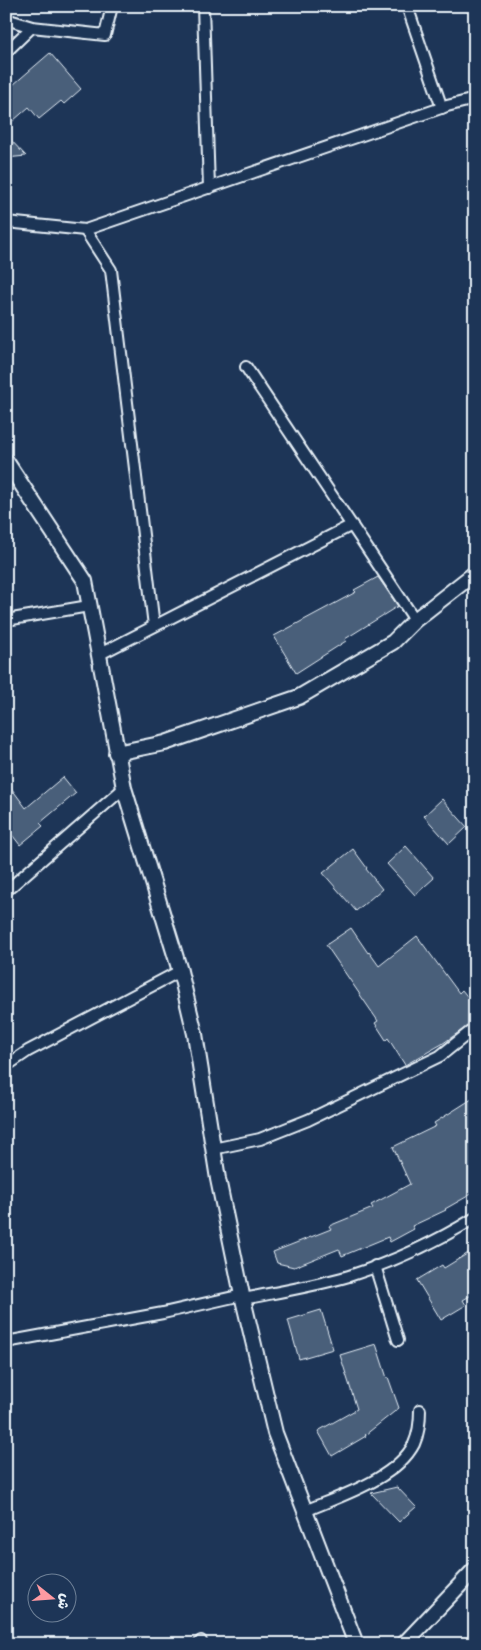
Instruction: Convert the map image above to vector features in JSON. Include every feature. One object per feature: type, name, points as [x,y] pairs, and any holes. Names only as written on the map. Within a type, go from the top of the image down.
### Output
[{"type":"street","points":[[6,19],[32,27],[105,35],[112,6]]},
{"type":"street","points":[[202,6],[209,188]]},
{"type":"street","points":[[407,6],[442,108]]},
{"type":"street","points":[[6,52],[32,27]]},
{"type":"street","points":[[6,222],[85,230],[442,108],[475,99]]},
{"type":"street","points":[[85,230],[111,270],[154,626]]},
{"type":"street","points":[[246,367],[415,620]]},
{"type":"street","points":[[6,461],[85,582],[124,788],[180,970],[195,1034],[213,1149],[243,1297],[275,1433],[356,1644]]},
{"type":"street","points":[[98,655],[352,525]]},
{"type":"street","points":[[116,753],[165,743],[299,697],[393,642],[415,620],[475,574]]},
{"type":"street","points":[[6,620],[89,606]]},
{"type":"street","points":[[6,890],[124,788]]},
{"type":"street","points":[[6,1066],[28,1051],[180,970]]},
{"type":"street","points":[[213,1149],[260,1139],[308,1120],[440,1056],[475,1028]]},
{"type":"street","points":[[6,1342],[348,1276],[405,1255],[449,1234],[475,1218]]},
{"type":"street","points":[[375,1266],[398,1340]]},
{"type":"street","points":[[306,1511],[379,1477],[401,1461],[414,1444],[420,1427],[420,1410]]},
{"type":"street","points":[[404,1644],[475,1569]]},
{"type":"building","points":[[50,53],[81,89],[64,104],[61,101],[39,119],[29,107],[6,127],[6,91]]},
{"type":"building","points":[[6,135],[26,156],[6,158]]},
{"type":"building","points":[[378,577],[398,606],[345,639],[346,641],[296,673],[274,636],[356,592],[354,590]]},
{"type":"building","points":[[63,777],[76,793],[40,823],[43,826],[20,845],[6,827],[6,781],[26,808]]},
{"type":"building","points":[[442,799],[467,827],[449,844],[424,816]]},
{"type":"building","points":[[406,846],[434,878],[415,895],[387,864]]},
{"type":"building","points":[[353,849],[382,889],[356,911],[323,873]]},
{"type":"building","points":[[351,928],[379,966],[417,936],[459,993],[462,990],[475,1006],[475,1021],[442,1044],[405,1065],[388,1038],[386,1040],[375,1023],[378,1021],[326,945]]},
{"type":"building","points":[[475,1097],[475,1192],[446,1210],[412,1226],[414,1229],[390,1242],[388,1237],[342,1256],[339,1249],[294,1267],[277,1263],[273,1252],[331,1229],[329,1226],[373,1208],[371,1205],[410,1184],[393,1147],[436,1126],[434,1123]]},
{"type":"building","points":[[475,1249],[475,1293],[463,1300],[466,1305],[441,1320],[417,1280],[442,1265],[444,1268]]},
{"type":"building","points":[[321,1310],[333,1349],[299,1359],[288,1320]]},
{"type":"building","points":[[376,1344],[399,1408],[366,1436],[332,1456],[318,1431],[357,1409],[340,1355]]},
{"type":"building","points":[[397,1487],[416,1507],[399,1522],[371,1493]]}]
